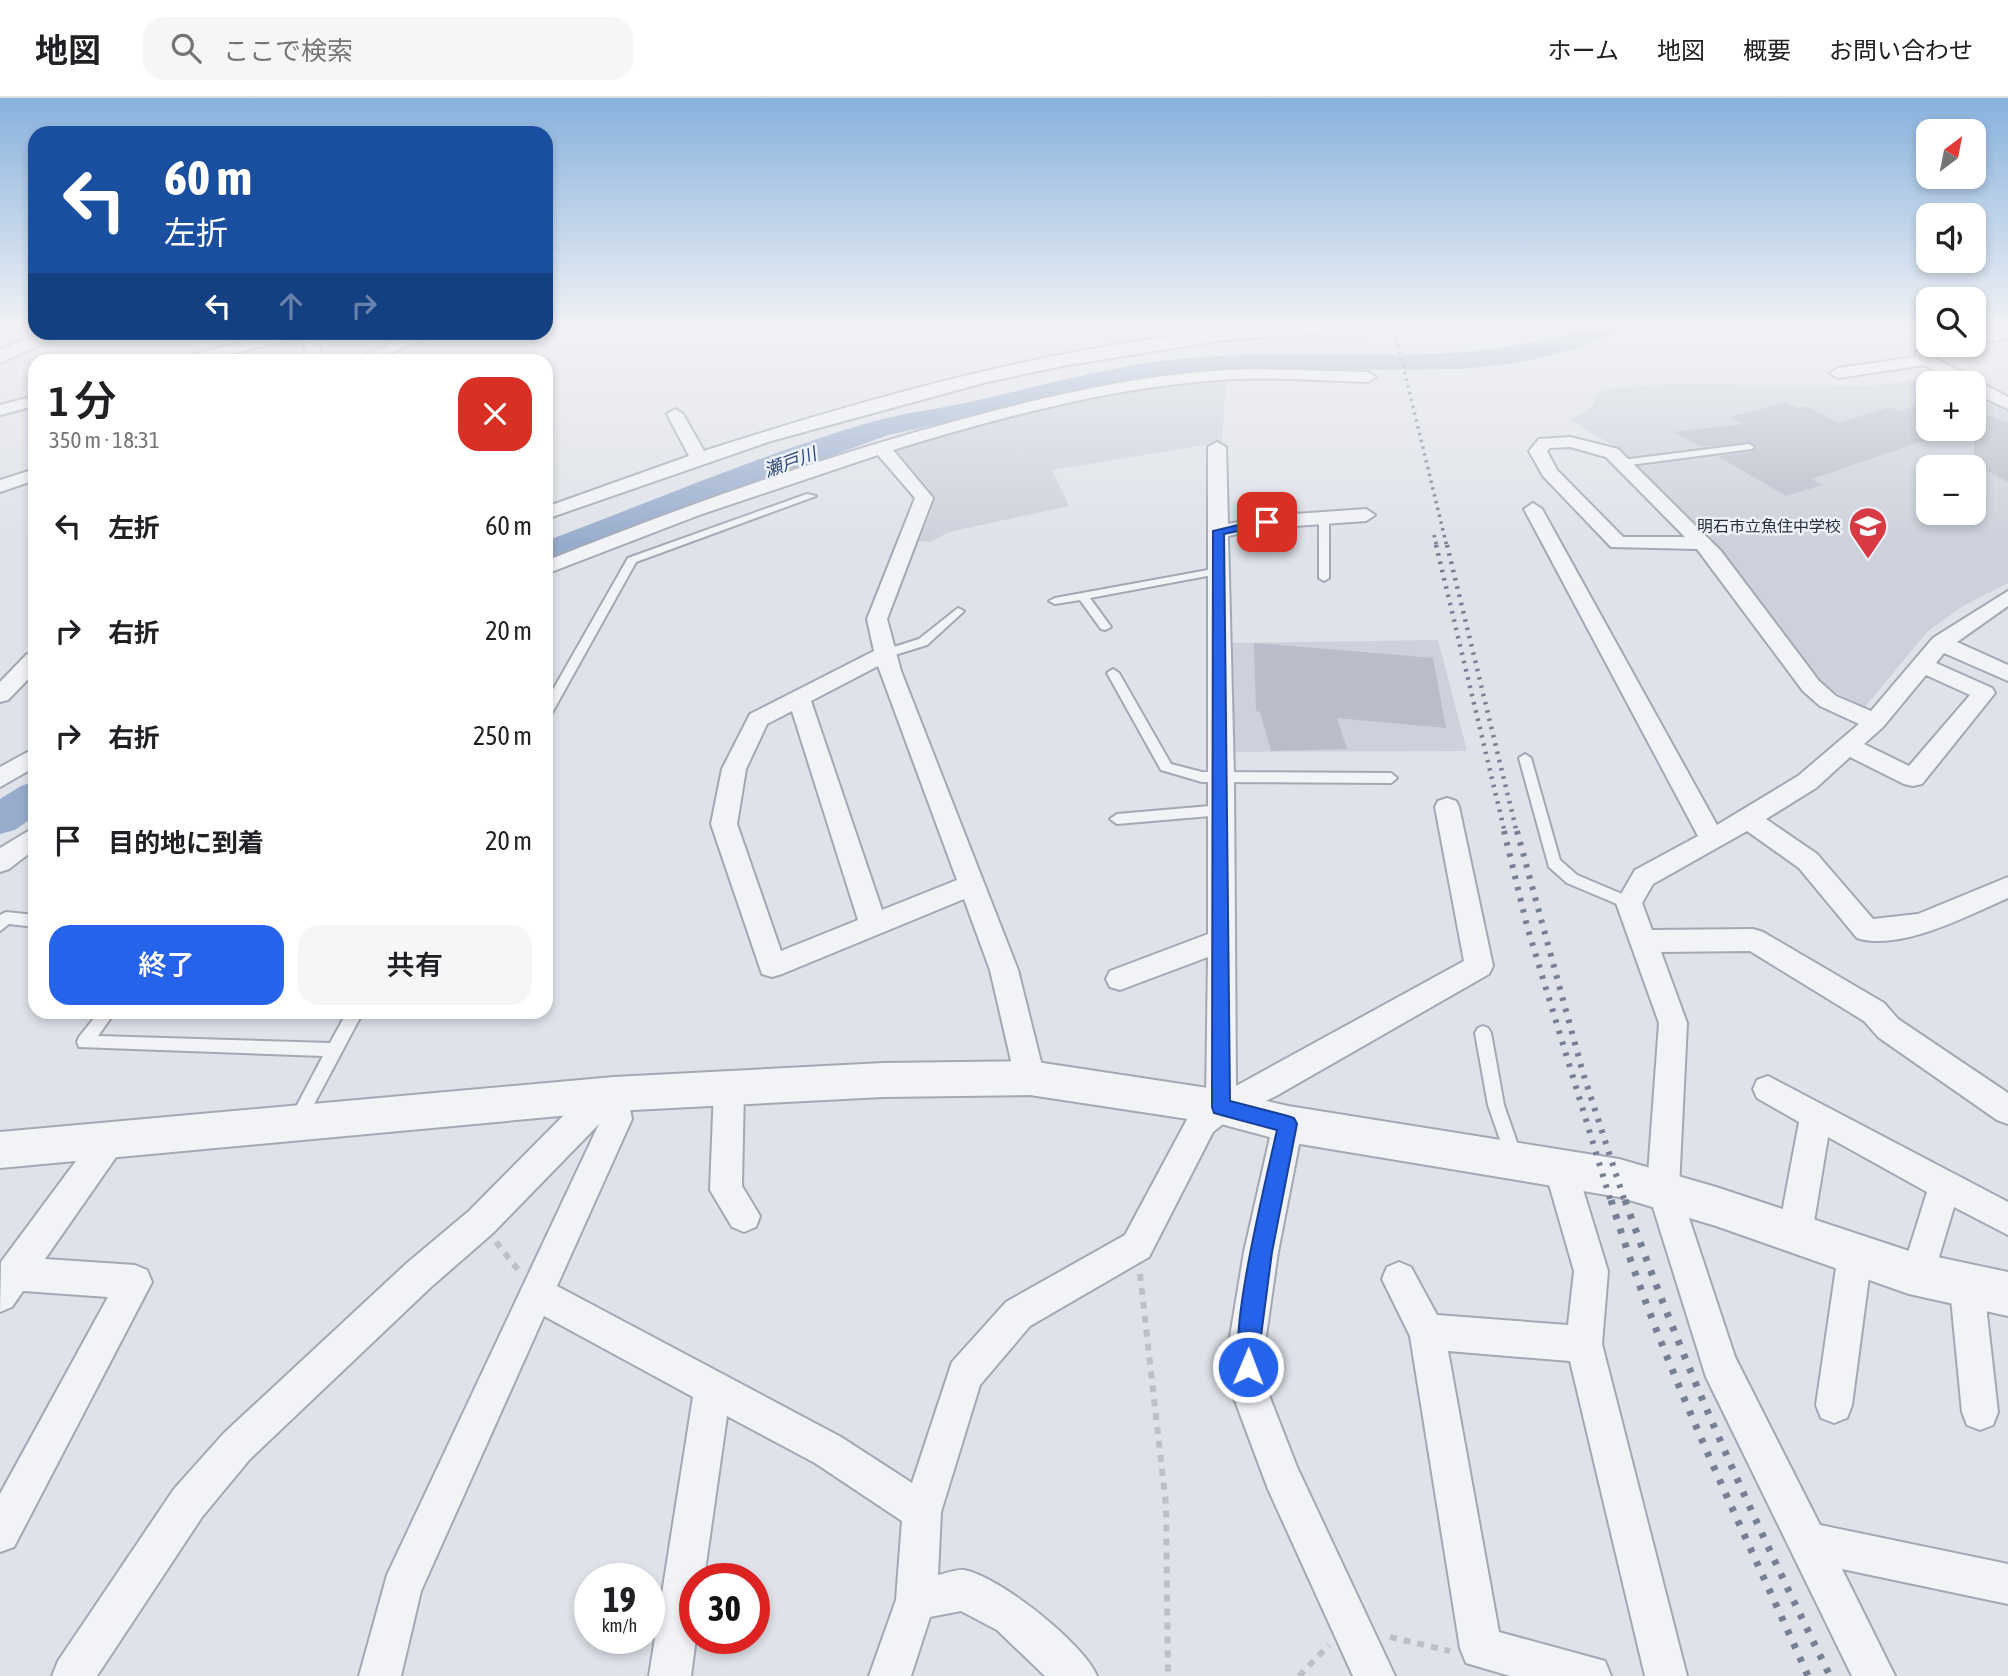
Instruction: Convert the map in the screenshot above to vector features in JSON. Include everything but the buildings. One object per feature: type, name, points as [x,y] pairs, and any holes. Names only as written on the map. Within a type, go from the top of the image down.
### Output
[{"type":"street","points":[[553,510],[698,457],[904,398]]},
{"type":"street","points":[[553,565],[657,523],[881,447],[1016,410],[1079,398]]},
{"type":"street","points":[[0,410],[28,403]]},
{"type":"street","points":[[676,414],[698,457]]},
{"type":"street","points":[[1702,543],[1618,543],[1549,472],[1538,451],[1545,443],[1570,442],[1612,453],[1702,543],[1811,686],[1828,701],[1875,722]]},
{"type":"street","points":[[881,447],[924,498],[877,619],[886,654],[1004,970],[1030,1078]]},
{"type":"street","points":[[1217,447],[1222,775],[1221,1107]]},
{"type":"street","points":[[0,486],[28,476]]},
{"type":"street","points":[[1533,509],[1713,840]]},
{"type":"street","points":[[1219,531],[1267,522],[1366,515]]},
{"type":"street","points":[[1874,1676],[1719,1364],[1663,1188],[1673,1023],[1629,903],[1644,877],[1713,840],[1807,782],[1875,722],[1941,643],[2008,597]]},
{"type":"street","points":[[1941,643],[2008,674]]},
{"type":"street","points":[[886,654],[758,719],[734,769],[724,824],[772,966],[972,885]]},
{"type":"street","points":[[1848,746],[1913,778],[1984,693],[1923,665]]},
{"type":"street","points":[[0,695],[28,666]]},
{"type":"street","points":[[799,698],[873,925]]},
{"type":"street","points":[[0,779],[28,761]]},
{"type":"street","points":[[890,1676],[916,1600],[922,1512],[965,1375],[1018,1314],[1137,1246],[1202,1122],[1221,1107],[1265,1087],[1479,965],[1447,807]]},
{"type":"street","points":[[1748,819],[1808,861],[1867,930],[1921,924],[2008,887]]},
{"type":"street","points":[[0,862],[28,841]]},
{"type":"street","points":[[1120,979],[1222,940]]},
{"type":"street","points":[[1644,941],[1753,940],[1766,946],[1874,1012],[1888,1028],[2008,1110]]},
{"type":"street","points":[[0,1150],[614,1094],[883,1080],[1030,1078],[1221,1107],[1288,1124],[1560,1167],[1663,1188],[1918,1275],[1967,1288],[2008,1294]]},
{"type":"street","points":[[729,1088],[726,1190],[744,1216]]},
{"type":"street","points":[[1768,1089],[1944,1187],[2008,1219]]},
{"type":"street","points":[[73,1676],[188,1503],[237,1446],[419,1275],[481,1222],[578,1122],[614,1094]]},
{"type":"street","points":[[380,1676],[401,1589],[617,1119],[614,1094]]},
{"type":"street","points":[[1795,1234],[1816,1115]]},
{"type":"street","points":[[1288,1124],[1261,1252],[1247,1343],[1249,1390],[1281,1476],[1374,1676]]},
{"type":"street","points":[[6,1284],[110,1140]]},
{"type":"street","points":[[1560,1167],[1591,1271],[1584,1344],[1666,1676]]},
{"type":"street","points":[[1918,1275],[1944,1187]]},
{"type":"street","points":[[1835,1405],[1855,1254]]},
{"type":"street","points":[[1399,1279],[1427,1332],[1481,1648],[1590,1676]]},
{"type":"street","points":[[0,1533],[135,1282],[6,1284]]},
{"type":"street","points":[[1967,1288],[1980,1412]]},
{"type":"street","points":[[535,1293],[828,1450],[922,1512]]},
{"type":"street","points":[[1427,1332],[1584,1344]]},
{"type":"street","points":[[670,1676],[713,1388]]},
{"type":"street","points":[[1807,1542],[2008,1584]]},
{"type":"street","points":[[916,1600],[963,1590],[1011,1616],[1076,1676]]},
{"type":"lane","points":[[1622,463],[1749,447]]},
{"type":"lane","points":[[553,701],[632,560],[811,496]]},
{"type":"lane","points":[[1324,518],[1324,578]]},
{"type":"lane","points":[[1055,601],[1219,571]]},
{"type":"lane","points":[[1083,596],[1105,627]]},
{"type":"lane","points":[[886,654],[923,642],[957,611]]},
{"type":"lane","points":[[1113,673],[1166,767],[1202,777],[1222,775],[1391,778]]},
{"type":"lane","points":[[1525,758],[1554,863],[1572,879],[1629,903]]},
{"type":"lane","points":[[1117,819],[1222,810]]},
{"type":"lane","points":[[0,925],[6,918],[28,920]]},
{"type":"lane","points":[[102,1019],[85,1042],[334,1050]]},
{"type":"lane","points":[[295,1125],[351,1019]]},
{"type":"lane","points":[[1483,1033],[1496,1105],[1515,1160]]},
{"type":"path","points":[[481,1222],[535,1293]]},
{"type":"path","points":[[1137,1246],[1166,1505],[1168,1676]]},
{"type":"path","points":[[1299,1676],[1342,1632],[1352,1628],[1459,1653],[1481,1648]]},
{"type":"shaded area","points":[[1095,398],[1225,398],[1222,442],[1052,470],[1069,506],[949,532],[930,542],[919,541],[931,511],[928,493],[894,448],[1013,414]]},
{"type":"shaded area","name":"明石市立魚住中学校","points":[[1596,398],[1916,398],[1916,441],[1986,441],[1986,398],[1989,398],[2008,408],[2008,583],[1963,606],[1927,632],[1865,707],[1819,684],[1762,602],[1710,537],[1621,451],[1570,419],[1590,409]]},
{"type":"shaded area","points":[[1438,640],[1467,751],[1235,752],[1232,643]]},
{"type":"waterway","name":"瀬戸川","points":[[553,549],[755,472],[878,429],[1023,398]]},
{"type":"waterway","name":"瀬戸川","points":[[0,819],[28,801]]},
{"type":"railway","points":[[1411,398],[1447,547]]},
{"type":"railway","points":[[1434,535],[1437,547]]},
{"type":"railway","points":[[1436,545],[1505,833]]},
{"type":"railway","points":[[1447,545],[1517,833]]},
{"type":"railway","points":[[1504,831],[1527,926],[1611,1202]]},
{"type":"railway","points":[[1517,831],[1583,1073],[1625,1202]]},
{"type":"railway","points":[[1611,1200],[1653,1322],[1677,1382],[1808,1676]]},
{"type":"railway","points":[[1625,1200],[1670,1321],[1720,1441],[1830,1676]]},
{"type":"place","name":"明石市立魚住中学校","points":[[1868,560]]},
{"type":"route","points":[[1248,1367],[1247,1343],[1261,1252],[1288,1124],[1221,1107],[1219,531],[1267,522]]}]
